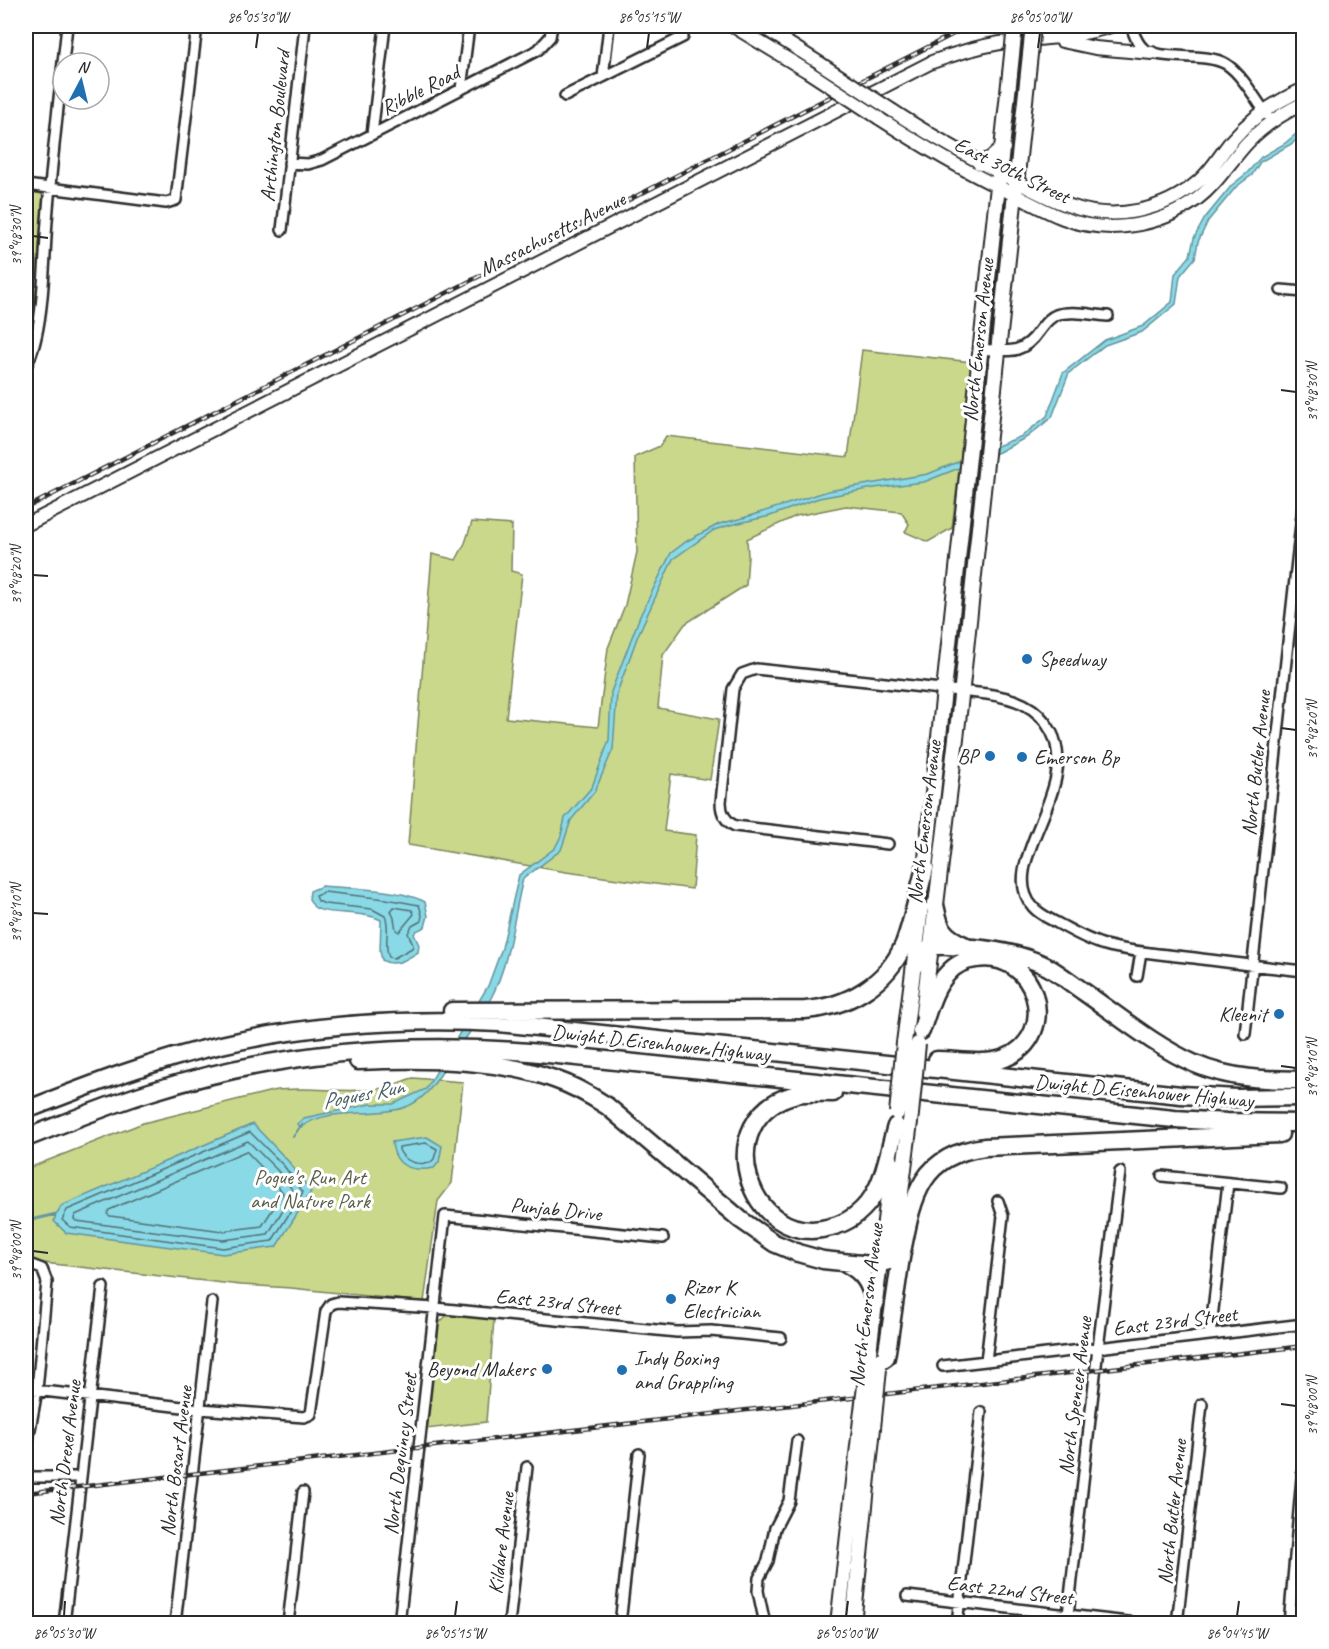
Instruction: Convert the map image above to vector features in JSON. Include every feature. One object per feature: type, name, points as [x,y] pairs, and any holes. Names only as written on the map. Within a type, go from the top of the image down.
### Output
[{"type":"highway","points":[[26,1110],[117,1076],[183,1055],[242,1041],[422,1013],[504,1017],[805,1010],[836,1005],[867,989],[884,975],[897,958],[906,936],[925,868]]},
{"type":"highway","points":[[935,905],[939,923],[945,934],[970,947]]},
{"type":"highway","points":[[915,965],[923,952],[942,945],[1013,954],[1046,966],[1167,1049],[1200,1066],[1242,1077],[1304,1080]]},
{"type":"highway","points":[[805,1056],[997,1060],[1016,1052],[1030,1035],[1037,1016],[1036,999],[1026,979],[1011,965],[989,958],[966,961],[949,971],[939,984],[914,1039]]},
{"type":"highway","name":"Dwight D Eisenhower Highway","points":[[504,1017],[805,1056],[1181,1095],[1238,1098],[1304,1097]]},
{"type":"highway","name":"Dwight D Eisenhower Highway","points":[[26,1138],[120,1102],[211,1075],[255,1065],[310,1055],[363,1050],[426,1054],[482,1048],[1202,1121],[1304,1123]]},
{"type":"highway","points":[[426,1054],[471,1064],[539,1074],[585,1093],[628,1122],[727,1209],[757,1232],[783,1247],[798,1253],[843,1262],[887,1258]]},
{"type":"highway","points":[[901,1118],[873,1196],[859,1213],[837,1225],[814,1230],[785,1223],[764,1207],[748,1181],[745,1158],[750,1133],[761,1116],[780,1100],[797,1094],[809,1093],[944,1095]]},
{"type":"highway","points":[[875,1366],[886,1357],[912,1202],[928,1174],[952,1156],[968,1149],[986,1147],[1304,1131]]},
{"type":"highway","points":[[843,1262],[864,1275],[875,1304]]},
{"type":"main road","name":"East 30th Street","points":[[733,26],[932,152],[1016,188],[1064,219],[1083,224],[1121,226],[1148,222],[1185,207],[1206,191],[1268,116],[1300,97]]},
{"type":"main road","name":"East 30th Street","points":[[761,26],[937,139],[980,163],[999,180]]},
{"type":"main road","name":"North Emerson Avenue","points":[[838,1623],[875,1366],[901,1118],[930,948],[935,905],[967,480],[1016,26]]},
{"type":"main road","name":"North Emerson Avenue","points":[[914,1039],[915,965],[925,868],[985,472],[1033,26]]},
{"type":"main road","name":"Massachusetts Avenue","points":[[26,525],[932,62],[988,45],[1079,35],[1111,26]]},
{"type":"main road","points":[[1049,38],[1095,48],[1152,53]]},
{"type":"main road","points":[[980,163],[991,159],[1003,148]]},
{"type":"main road","name":"North Emerson Avenue","points":[[875,1366],[875,1304],[887,1258]]},
{"type":"main road","name":"North Emerson Avenue","points":[[853,1623],[867,1419]]},
{"type":"street","points":[[27,364],[35,344],[39,317],[67,26]]},
{"type":"street","points":[[26,185],[50,190],[166,203],[176,200],[197,26]]},
{"type":"street","name":"Arthington Boulevard","points":[[282,230],[305,26]]},
{"type":"street","points":[[372,134],[385,26]]},
{"type":"street","points":[[461,89],[469,26]]},
{"type":"street","name":"Ribble Road","points":[[289,163],[308,164],[322,160],[538,50],[550,37],[552,26]]},
{"type":"street","points":[[603,77],[609,26]]},
{"type":"street","points":[[1131,26],[1140,45],[1152,53],[1225,63],[1237,74],[1268,116]]},
{"type":"street","points":[[565,96],[683,37]]},
{"type":"street","points":[[1281,290],[1304,292]]},
{"type":"street","points":[[980,349],[1012,351],[1023,348],[1035,338],[1047,321],[1058,314],[1108,316]]},
{"type":"street","name":"North Butler Avenue","points":[[1245,1034],[1304,497]]},
{"type":"street","points":[[888,844],[735,826],[724,817],[721,802],[733,691],[735,683],[742,674],[756,669],[1001,696],[1025,703],[1046,722],[1055,740],[1059,756],[1057,780],[1023,871],[1023,889],[1028,900],[1039,913],[1083,937],[1105,945],[1141,952],[1304,971]]},
{"type":"street","points":[[1137,976],[1141,952]]},
{"type":"street","name":"North Spencer Avenue","points":[[1068,1619],[1120,1172]]},
{"type":"street","points":[[1162,1176],[1281,1188]]},
{"type":"street","points":[[1210,1335],[1228,1183]]},
{"type":"street","points":[[986,1361],[1003,1216],[998,1201]]},
{"type":"street","name":"Punjab Drive","points":[[445,1216],[663,1238]]},
{"type":"street","name":"North Dequincy Street","points":[[399,1623],[445,1216]]},
{"type":"street","points":[[26,1263],[42,1269],[47,1282],[37,1390],[26,1452]]},
{"type":"street","name":"North Drexel Avenue","points":[[64,1623],[103,1287]]},
{"type":"street","name":"North Bosart Avenue","points":[[175,1623],[213,1302]]},
{"type":"street","name":"East 23rd Street","points":[[200,1408],[304,1417],[311,1414],[326,1311],[331,1304],[348,1302],[435,1308],[677,1332],[711,1330],[781,1338]]},
{"type":"street","name":"East 23rd Street","points":[[943,1366],[1304,1324]]},
{"type":"street","points":[[26,1389],[200,1408]]},
{"type":"street","name":"North Butler Avenue","points":[[1177,1623],[1202,1404]]},
{"type":"street","points":[[957,1623],[981,1412]]},
{"type":"street","points":[[765,1623],[758,1582],[768,1561],[775,1528],[789,1501],[797,1441]]},
{"type":"street","points":[[620,1623],[639,1454]]},
{"type":"street","points":[[1289,1623],[1299,1577],[1304,1455]]},
{"type":"street","name":"Kildare Avenue","points":[[510,1623],[527,1467]]},
{"type":"street","points":[[26,1474],[32,1477],[81,1477]]},
{"type":"street","points":[[288,1623],[303,1492]]},
{"type":"street","name":"East 22nd Street","points":[[907,1596],[959,1601],[1068,1619],[1145,1623]]},
{"type":"green space","points":[[26,190],[42,194],[43,198],[33,326],[26,342]]},
{"type":"green space","points":[[862,350],[972,362],[952,528],[928,542],[905,532],[909,524],[901,512],[846,506],[796,516],[747,539],[746,585],[685,624],[663,655],[658,708],[719,719],[710,780],[671,774],[664,831],[696,835],[692,889],[566,872],[408,845],[432,554],[456,560],[472,522],[512,525],[511,571],[522,574],[506,718],[598,727],[608,648],[625,605],[637,552],[635,457],[660,446],[666,436],[848,457]]},
{"type":"green space","name":"Pogue's Run Art and Nature Park","points":[[413,1078],[463,1082],[452,1183],[438,1201],[424,1302],[241,1285],[26,1261],[26,1169],[143,1123],[272,1091],[377,1089]]},
{"type":"green space","points":[[449,1313],[494,1319],[486,1422],[426,1429],[439,1323]]},
{"type":"water","points":[[1303,108],[1303,133],[1293,143],[1260,162],[1252,175],[1236,187],[1208,221],[1198,242],[1195,258],[1180,276],[1176,304],[1142,332],[1105,345],[1069,373],[1052,417],[1027,437],[999,452],[924,482],[819,498],[770,516],[714,530],[673,559],[638,635],[617,693],[613,749],[595,791],[571,820],[561,850],[523,879],[503,970],[477,1022],[431,1088],[419,1100],[391,1111],[338,1114],[312,1121],[301,1127],[297,1124],[304,1118],[370,1104],[393,1104],[426,1089],[488,986],[502,948],[519,875],[555,848],[561,836],[565,818],[592,787],[609,740],[611,692],[640,616],[671,553],[687,541],[719,524],[828,491],[928,474],[1022,436],[1047,416],[1063,373],[1105,340],[1143,326],[1172,302],[1175,274],[1190,256],[1194,238],[1205,218],[1232,185],[1261,157],[1296,134]]},
{"type":"water","points":[[322,886],[403,894],[425,902],[428,916],[425,927],[414,934],[419,945],[418,952],[396,963],[382,960],[381,920],[364,915],[320,910],[314,907],[309,899],[310,891]]},
{"type":"water","points":[[253,1124],[289,1162],[311,1192],[276,1247],[223,1254],[66,1233],[54,1221],[56,1215],[26,1222],[26,1220],[58,1213],[61,1206]]},
{"type":"water","points":[[427,1137],[442,1146],[439,1162],[434,1168],[412,1168],[400,1162],[396,1157],[392,1142]]},
{"type":"waterway","name":"Pogues Run","points":[[293,1137],[302,1124]]},
{"type":"railway","points":[[26,508],[969,26]]},
{"type":"railway","points":[[26,1493],[1304,1346]]},
{"type":"place","name":"Speedway","points":[[1027,659]]},
{"type":"place","name":"BP","points":[[990,756]]},
{"type":"place","name":"Emerson Bp","points":[[1022,757]]},
{"type":"place","name":"Kleenit","points":[[1279,1014]]},
{"type":"place","name":"Rizor K Electrician","points":[[671,1299]]},
{"type":"place","name":"Beyond Makers","points":[[547,1369]]},
{"type":"place","name":"Indy Boxing and Grappling","points":[[622,1370]]}]
